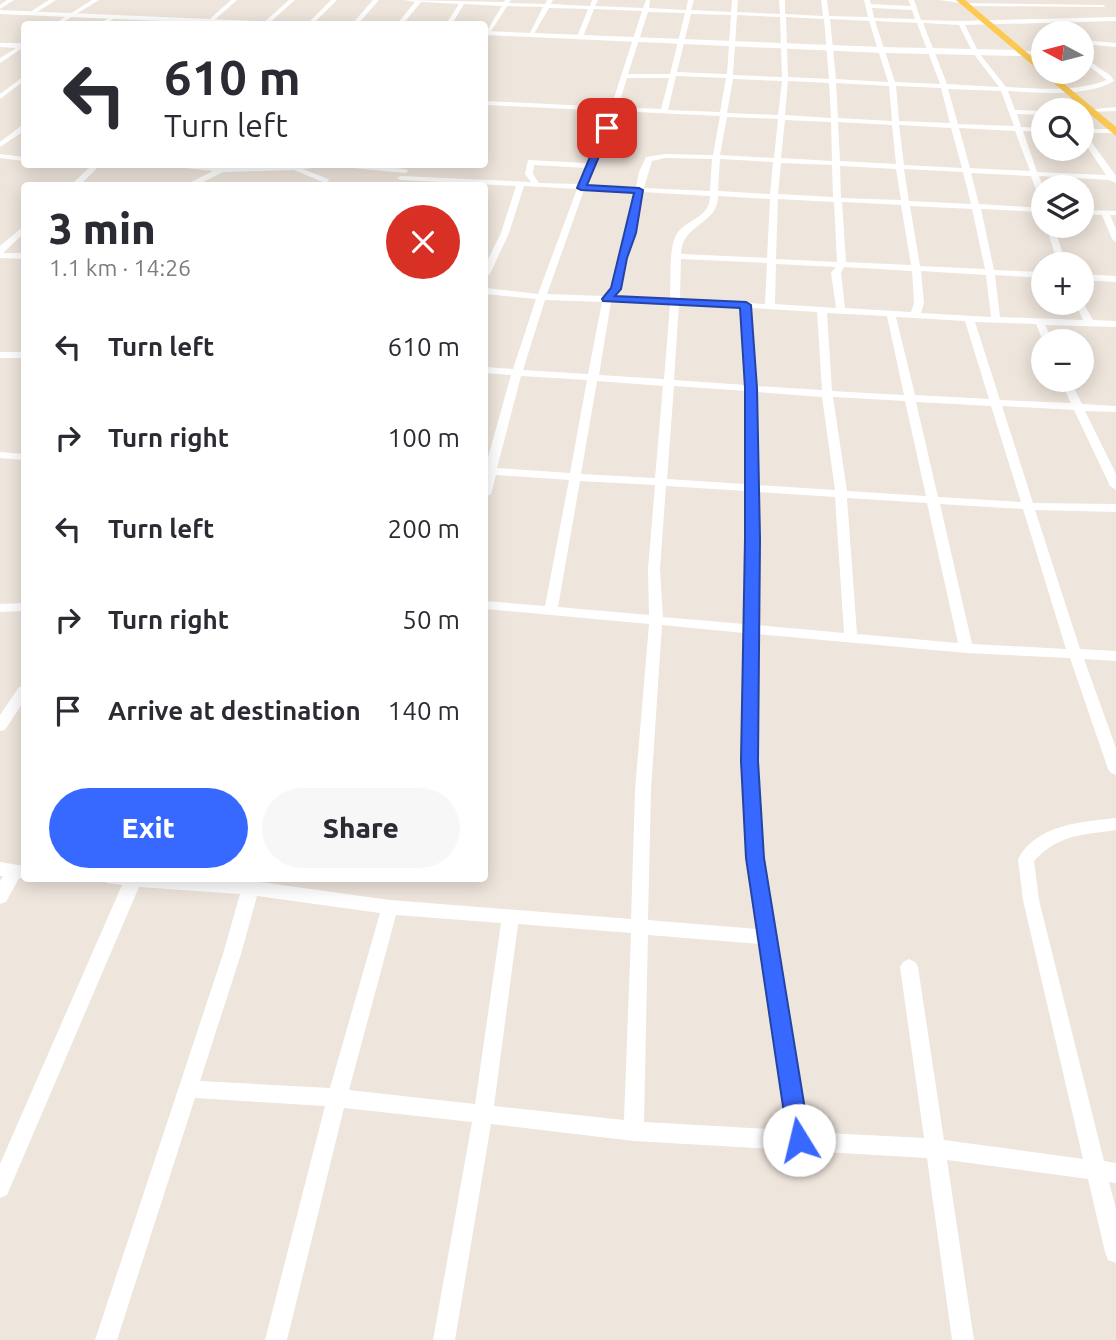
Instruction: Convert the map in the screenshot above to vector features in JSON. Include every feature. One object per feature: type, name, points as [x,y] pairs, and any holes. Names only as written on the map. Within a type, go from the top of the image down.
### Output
[{"type":"main road","points":[[962,2],[1031,61]]},
{"type":"main road","points":[[1059,84],[1074,98]]},
{"type":"main road","points":[[1094,116],[1115,132]]},
{"type":"street","points":[[0,10],[11,0]]},
{"type":"street","points":[[32,13],[53,0]]},
{"type":"street","points":[[62,21],[96,0]]},
{"type":"street","points":[[211,21],[234,0]]},
{"type":"street","points":[[268,21],[292,0]]},
{"type":"street","points":[[313,21],[334,0]]},
{"type":"street","points":[[358,21],[376,0]]},
{"type":"street","points":[[407,0],[549,3],[592,8],[961,23],[1031,21]]},
{"type":"street","points":[[402,21],[420,0]]},
{"type":"street","points":[[580,37],[596,0]]},
{"type":"street","points":[[648,0],[614,109],[581,188],[541,297],[488,471],[1029,506],[1116,508]]},
{"type":"street","points":[[664,110],[691,0]]},
{"type":"street","points":[[634,1131],[637,926],[643,790],[656,619],[654,569],[676,301],[676,256],[682,233],[708,214],[716,194],[716,157],[730,77],[735,0]]},
{"type":"street","points":[[770,306],[774,197],[785,79],[782,0]]},
{"type":"street","points":[[824,0],[834,81],[836,200],[842,264],[836,273],[841,311]]},
{"type":"street","points":[[942,0],[1104,7]]},
{"type":"street","points":[[1084,0],[1104,7],[1116,16]]},
{"type":"street","points":[[451,21],[463,1]]},
{"type":"street","points":[[488,32],[507,2]]},
{"type":"street","points":[[532,35],[549,3]]},
{"type":"street","points":[[915,315],[920,298],[892,84],[868,3],[912,4],[931,51],[944,86],[976,207],[990,271],[996,320]]},
{"type":"street","points":[[1015,3],[1034,21],[1116,16]]},
{"type":"street","points":[[0,10],[154,21]]},
{"type":"street","points":[[107,21],[114,17]]},
{"type":"street","points":[[551,611],[607,299],[616,289],[649,159],[665,156],[716,157],[1036,175],[1003,89],[976,53],[961,23]]},
{"type":"street","points":[[488,35],[1031,53]]},
{"type":"street","points":[[1094,43],[1116,45]]},
{"type":"street","points":[[0,45],[21,46]]},
{"type":"street","points":[[0,61],[21,48]]},
{"type":"street","points":[[625,76],[673,75],[1067,91],[1108,84],[1111,81],[1109,77],[1094,66]]},
{"type":"street","points":[[1094,70],[1116,69]]},
{"type":"street","points":[[0,83],[21,84]]},
{"type":"street","points":[[0,97],[21,84]]},
{"type":"street","points":[[488,103],[1031,130]]},
{"type":"street","points":[[1094,111],[1116,109]]},
{"type":"street","points":[[1013,112],[1031,113]]},
{"type":"street","points":[[0,145],[21,130]]},
{"type":"street","points":[[1094,132],[1115,132]]},
{"type":"street","points":[[1094,150],[1114,180]]},
{"type":"street","points":[[0,156],[21,159]]},
{"type":"street","points":[[537,185],[528,174],[531,162],[592,166]]},
{"type":"street","points":[[79,182],[94,168]]},
{"type":"street","points":[[176,168],[187,173],[191,178],[189,182]]},
{"type":"street","points":[[201,168],[263,173],[274,168]]},
{"type":"street","points":[[286,168],[303,168]]},
{"type":"street","points":[[358,168],[447,182]]},
{"type":"street","points":[[296,169],[322,182]]},
{"type":"street","points":[[193,182],[223,170]]},
{"type":"street","points":[[1094,179],[1114,180]]},
{"type":"street","points":[[488,184],[1031,209]]},
{"type":"street","points":[[488,268],[505,233],[520,185]]},
{"type":"street","points":[[1094,213],[1116,214]]},
{"type":"street","points":[[1105,213],[1116,239]]},
{"type":"street","points":[[0,253],[21,232]]},
{"type":"street","points":[[0,253],[21,256]]},
{"type":"street","points":[[676,256],[915,266],[1031,274]]},
{"type":"street","points":[[1094,278],[1116,279]]},
{"type":"street","points":[[488,291],[541,297],[676,301],[996,320],[1116,324]]},
{"type":"street","points":[[746,305],[751,388],[752,819],[755,858],[799,1140]]},
{"type":"street","points":[[822,310],[827,394],[841,493],[852,638]]},
{"type":"street","points":[[891,314],[966,648]]},
{"type":"street","points":[[1085,315],[1089,323]]},
{"type":"street","points":[[969,318],[1075,654],[1116,769]]},
{"type":"street","points":[[1039,321],[1043,329]]},
{"type":"street","points":[[0,355],[21,355]]},
{"type":"street","points":[[488,370],[827,394],[1116,409]]},
{"type":"street","points":[[1070,392],[1116,486]]},
{"type":"street","points":[[0,456],[21,457]]},
{"type":"street","points":[[488,605],[966,648],[1116,656]]},
{"type":"street","points":[[0,608],[21,607]]},
{"type":"street","points":[[0,726],[21,695]]},
{"type":"street","points":[[1116,824],[1058,833],[1040,842],[1026,859],[1031,900],[1107,1172],[1116,1252]]},
{"type":"street","points":[[0,897],[13,871]]},
{"type":"street","points":[[0,1188],[133,882]]},
{"type":"street","points":[[222,882],[252,883],[390,907],[768,937]]},
{"type":"street","points":[[106,1340],[252,883]]},
{"type":"street","points":[[276,1340],[337,1098],[390,907]]},
{"type":"street","points":[[444,1340],[483,1115],[511,915]]},
{"type":"street","points":[[909,967],[963,1340]]},
{"type":"street","points":[[188,1089],[337,1098],[634,1131],[937,1149],[1107,1172]]},
{"type":"route","points":[[607,128],[581,188],[639,190],[619,279],[616,289],[607,299],[746,305],[751,388],[750,761],[755,858],[799,1140]]}]
